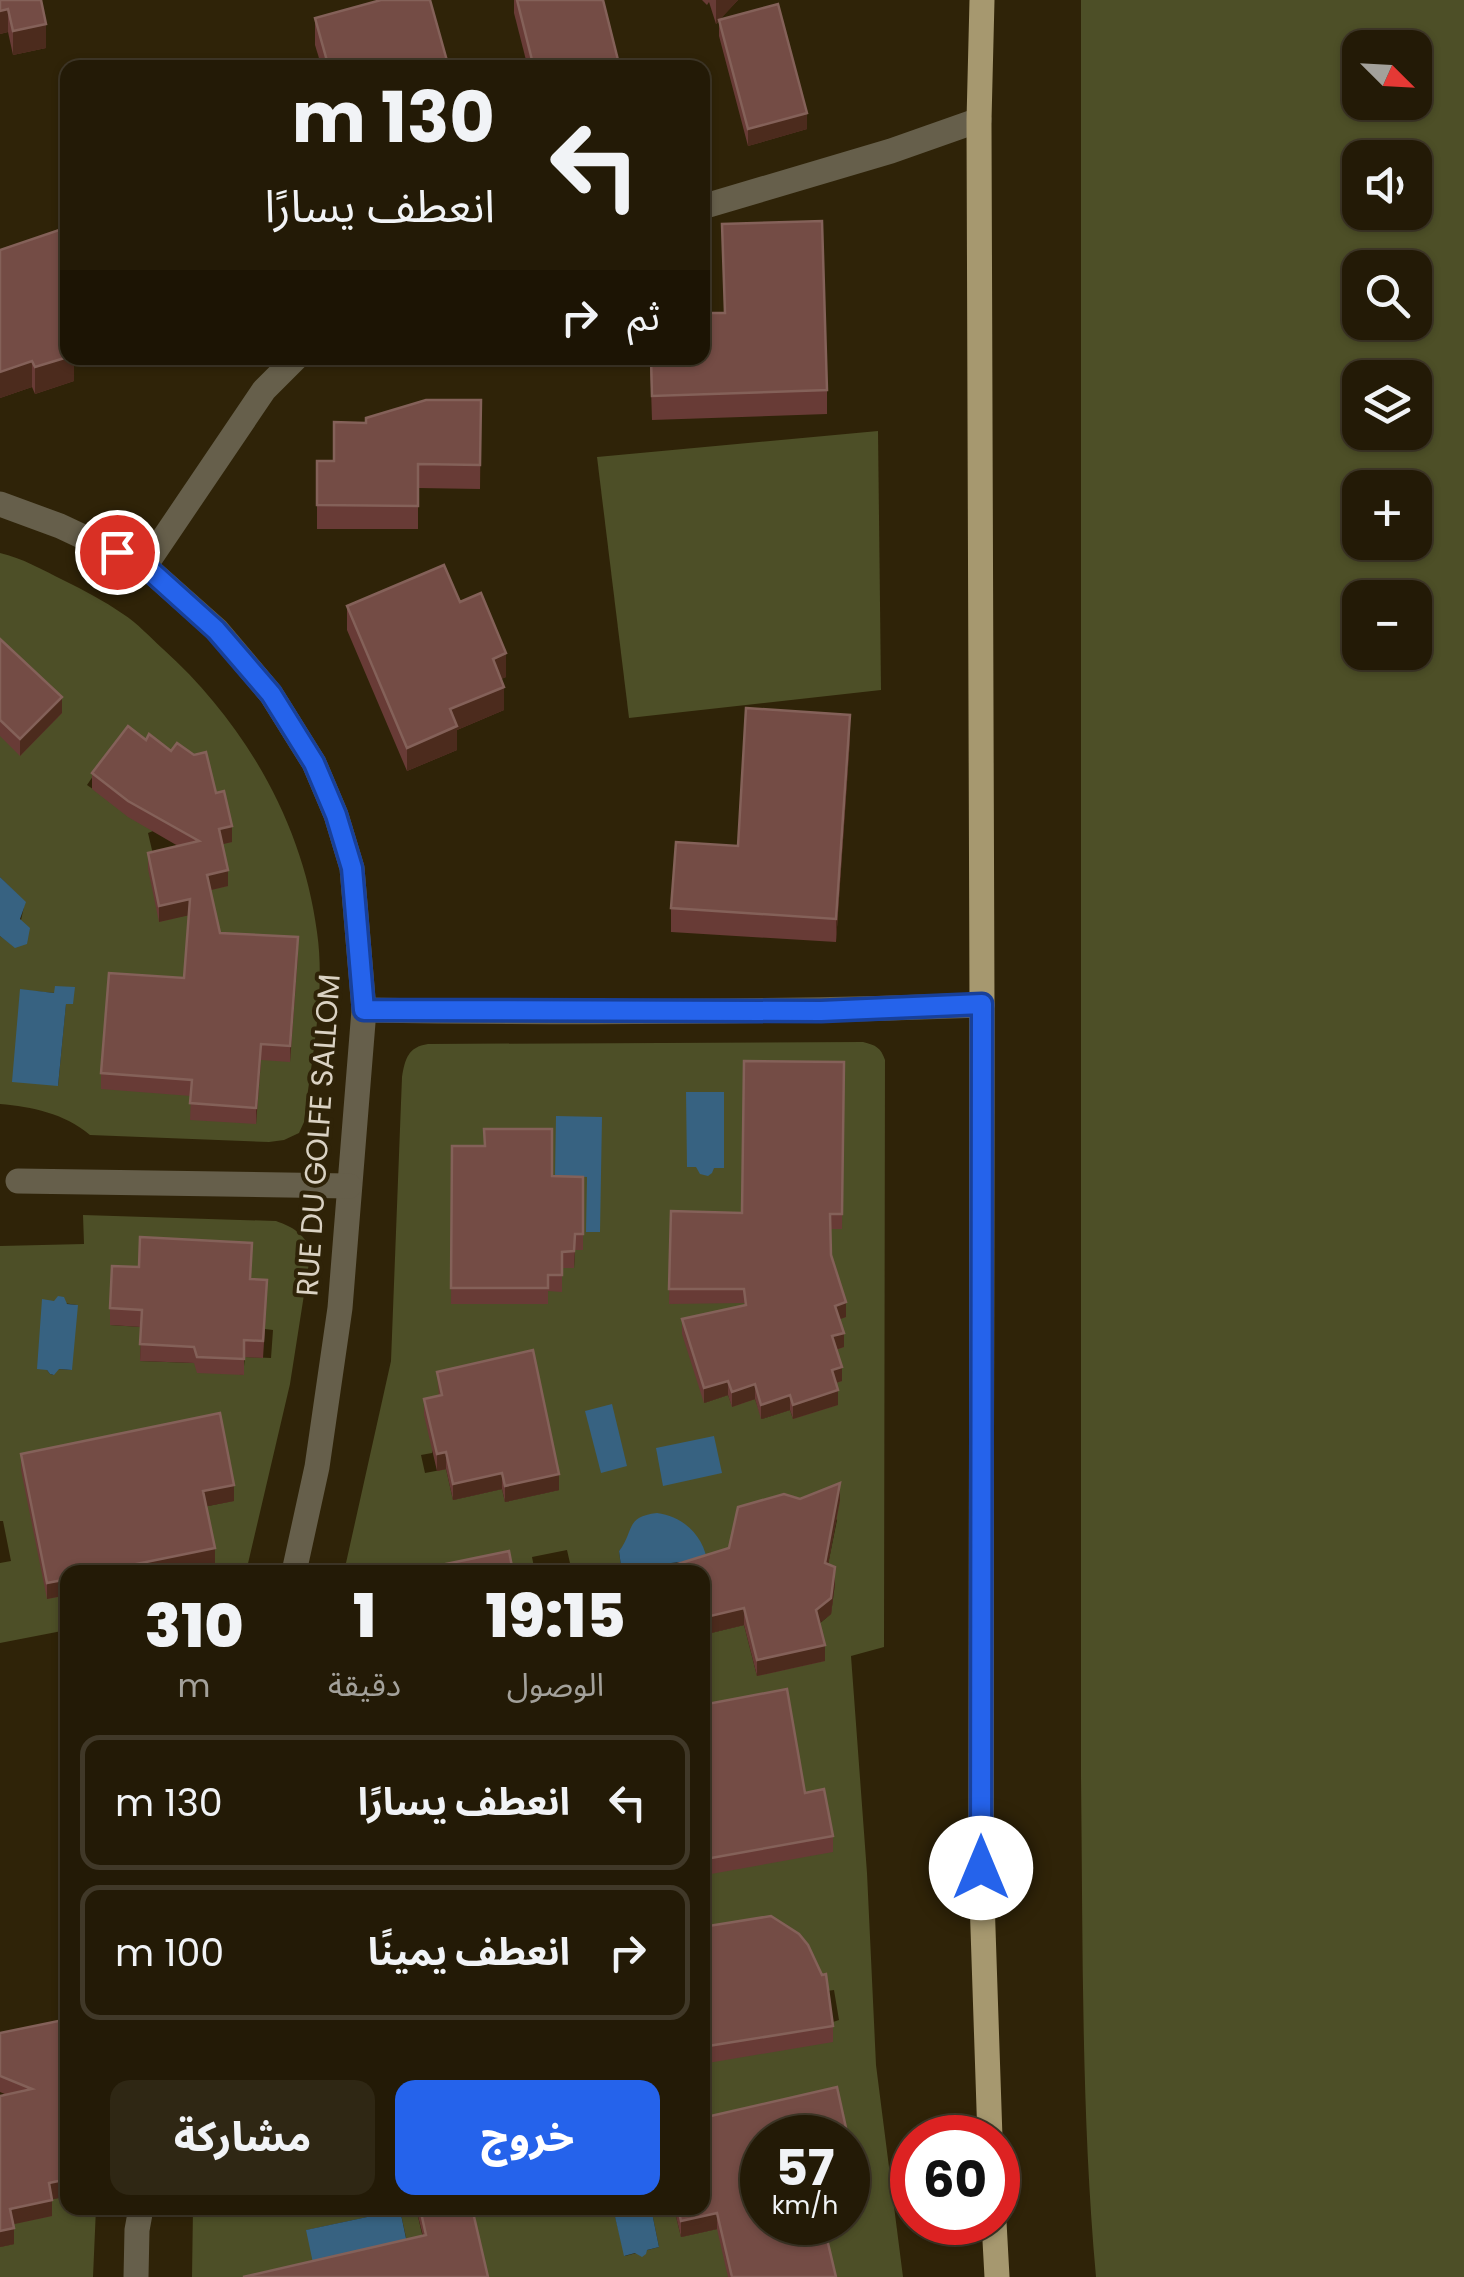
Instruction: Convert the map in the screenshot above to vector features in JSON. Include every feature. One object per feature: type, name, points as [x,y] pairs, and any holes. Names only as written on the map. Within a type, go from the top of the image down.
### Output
[{"type":"main road","points":[[982,0],[981,1868],[989,2115]]},
{"type":"main road","points":[[996,2245],[998,2277]]},
{"type":"street","points":[[710,205],[979,120]]},
{"type":"street","points":[[145,566],[264,390],[289,365]]},
{"type":"street","name":"RUE DU GOLFE SALLOM","points":[[0,504],[60,526],[145,566],[216,630],[271,694],[314,763],[352,868],[364,1010],[340,1308],[317,1467],[296,1565]]},
{"type":"street","points":[[364,1010],[802,1011],[982,1004]]},
{"type":"street","points":[[18,1181],[349,1186]]},
{"type":"street","points":[[136,2277],[136,2230],[140,2215]]},
{"type":"green space","points":[[1081,0],[1464,0],[1464,2277],[1096,2277],[1085,2090]]},
{"type":"green space","points":[[878,431],[881,690],[629,718],[597,457]]},
{"type":"green space","points":[[0,553],[79,588],[133,622],[219,709],[265,777],[298,852],[317,932],[320,979],[316,1027],[304,1122],[299,1133],[269,1142],[90,1135],[47,1112],[0,1104],[0,936],[15,947],[25,902],[0,877]],"holes":[[[104,760],[232,841],[219,845],[188,915],[159,921],[156,867],[148,833],[153,831],[87,785]],[[20,990],[55,993],[66,1003],[58,1086]]]},
{"type":"green space","points":[[863,1042],[877,1048],[885,1060],[884,1647],[851,1656],[876,2065],[890,2175],[890,2245],[899,2245],[903,2277],[484,2277],[470,2215],[615,2215],[625,2256],[659,2247],[652,2215],[676,2215],[681,2237],[740,2228],[740,2245],[870,2245],[870,2115],[740,2115],[740,2135],[710,2134],[710,2063],[839,2020],[834,1990],[819,1992],[710,1947],[710,1869],[711,1874],[780,1814],[710,1731],[710,1633],[744,1625],[757,1676],[831,1614],[835,1583],[825,1580],[837,1520],[831,1511],[725,1582],[710,1565],[625,1544],[619,1551],[621,1565],[570,1565],[567,1550],[532,1557],[534,1565],[346,1565],[391,1361],[402,1077],[409,1055],[428,1044]],"holes":[[[485,1163],[583,1194],[583,1250],[575,1250],[574,1268],[562,1268],[561,1291],[548,1291]],[[835,1284],[832,1351],[793,1419],[790,1410],[762,1419],[755,1399],[732,1406],[728,1395],[704,1403]],[[442,1412],[559,1490],[505,1502],[502,1489],[453,1500],[446,1469],[425,1473],[421,1455],[432,1453]]]},
{"type":"green space","points":[[83,1215],[276,1221],[305,1239],[311,1250],[290,1384],[248,1565],[180,1565],[203,1507],[233,1501],[66,1462],[67,1565],[60,1565],[60,1631],[0,1643],[0,1563],[11,1561],[0,1521],[0,1246],[84,1244]],"holes":[[[139,1283],[273,1330],[271,1358],[245,1357],[243,1375],[194,1363],[140,1361],[142,1327],[110,1325]],[[43,1300],[77,1305],[71,1370],[58,1369],[50,1374]]]},
{"type":"green space","points":[[60,2198],[60,2215],[96,2215],[93,2277],[0,2277],[0,2247],[14,2244],[10,2225],[49,2200]]},
{"type":"green space","points":[[193,2215],[377,2215],[306,2231],[407,2242],[401,2215],[418,2215],[426,2251],[314,2277],[192,2277]]},
{"type":"water","points":[[0,877],[26,902],[20,919],[30,928],[27,944],[15,948],[0,936]]},
{"type":"water","points":[[55,986],[75,987],[73,1004],[66,1004],[58,1086],[12,1082],[20,989],[54,993]]},
{"type":"water","points":[[686,1092],[724,1092],[724,1168],[714,1168],[708,1176],[700,1174],[696,1167],[687,1167]]},
{"type":"water","points":[[556,1116],[602,1117],[600,1232],[586,1232],[587,1177],[555,1176]]},
{"type":"water","points":[[58,1296],[64,1297],[67,1304],[78,1305],[72,1370],[59,1369],[54,1375],[37,1369],[42,1299],[54,1301]]},
{"type":"water","points":[[612,1404],[627,1466],[601,1473],[585,1411]]},
{"type":"water","points":[[714,1436],[722,1473],[663,1486],[656,1448]]},
{"type":"water","points":[[647,1515],[667,1515],[685,1524],[703,1546],[708,1565],[691,1561],[621,1565],[619,1551],[632,1526]]},
{"type":"water","points":[[376,2215],[401,2215],[407,2243],[313,2263],[306,2230]]},
{"type":"water","points":[[615,2215],[652,2215],[659,2247],[647,2250],[642,2257],[635,2253],[624,2256]]},
{"type":"building","points":[[0,0],[41,0],[46,24],[13,31],[8,9],[0,11]]},
{"type":"building","points":[[381,0],[430,0],[447,60],[327,60],[315,18]]},
{"type":"building","points":[[517,0],[603,0],[618,60],[532,60]]},
{"type":"building","points":[[778,4],[807,113],[748,129],[719,20]]},
{"type":"building","points":[[822,221],[827,390],[652,396],[651,365],[710,365],[710,313],[725,313],[722,224]]},
{"type":"building","points":[[60,230],[60,359],[35,367],[32,361],[0,372],[0,250]]},
{"type":"building","points":[[426,400],[481,400],[480,465],[418,464],[418,506],[317,505],[317,461],[334,461],[334,422],[366,423],[366,418]]},
{"type":"building","points":[[444,565],[460,602],[481,593],[506,653],[493,659],[504,687],[450,709],[457,726],[407,748],[347,606]]},
{"type":"building","points":[[0,639],[62,697],[20,739],[0,720]]},
{"type":"building","points":[[746,708],[850,715],[836,919],[671,908],[676,842],[738,846]]},
{"type":"building","points":[[128,726],[146,740],[149,734],[171,751],[177,743],[194,755],[206,752],[216,793],[224,791],[232,826],[219,829],[228,870],[207,875],[220,933],[298,937],[290,1046],[261,1044],[256,1108],[190,1103],[192,1080],[101,1073],[109,973],[184,978],[190,899],[159,906],[148,853],[199,841],[128,801],[92,773]]},
{"type":"building","points":[[744,1061],[844,1062],[842,1214],[830,1214],[831,1255],[846,1302],[835,1306],[844,1333],[832,1336],[842,1367],[832,1370],[838,1390],[793,1405],[790,1395],[761,1405],[755,1384],[732,1392],[728,1381],[704,1388],[682,1319],[746,1305],[744,1289],[669,1289],[671,1211],[742,1213]]},
{"type":"building","points":[[484,1129],[552,1129],[552,1176],[583,1177],[583,1234],[575,1234],[574,1251],[562,1252],[562,1275],[548,1275],[548,1288],[451,1288],[452,1146],[485,1146]]},
{"type":"building","points":[[140,1237],[252,1243],[250,1279],[267,1280],[263,1341],[244,1340],[244,1359],[197,1357],[194,1347],[140,1344],[142,1310],[110,1308],[112,1266],[139,1267]]},
{"type":"building","points":[[533,1350],[559,1474],[505,1486],[502,1473],[453,1484],[446,1452],[437,1454],[424,1399],[442,1395],[437,1372]]},
{"type":"building","points":[[220,1413],[234,1485],[203,1491],[215,1548],[131,1565],[60,1565],[60,1581],[47,1583],[21,1454]]},
{"type":"building","points":[[840,1483],[825,1563],[835,1567],[831,1598],[816,1610],[825,1645],[757,1660],[744,1608],[710,1616],[710,1565],[674,1565],[729,1548],[738,1507],[784,1494],[800,1499]]},
{"type":"building","points":[[509,1551],[512,1565],[441,1565]]},
{"type":"building","points":[[787,1689],[805,1793],[824,1789],[833,1836],[711,1858],[710,1703]]},
{"type":"building","points":[[771,1916],[799,1934],[822,1975],[826,1974],[833,2026],[710,2046],[710,1926]]},
{"type":"building","points":[[60,2021],[60,2181],[49,2183],[52,2200],[10,2209],[14,2228],[0,2231],[0,2096],[32,2089],[0,2076],[0,2033]]},
{"type":"building","points":[[837,2087],[843,2115],[740,2115],[740,2245],[828,2245],[836,2277],[732,2277],[717,2213],[710,2215],[710,2116]]},
{"type":"building","points":[[422,2215],[474,2215],[488,2277],[243,2277],[426,2235]]},
{"type":"building","points":[[680,2215],[708,2215],[681,2221]]},
{"type":"route","points":[[117,552],[145,566],[216,630],[271,694],[314,763],[352,868],[364,1010],[821,1011],[982,1004],[981,1868]]}]
